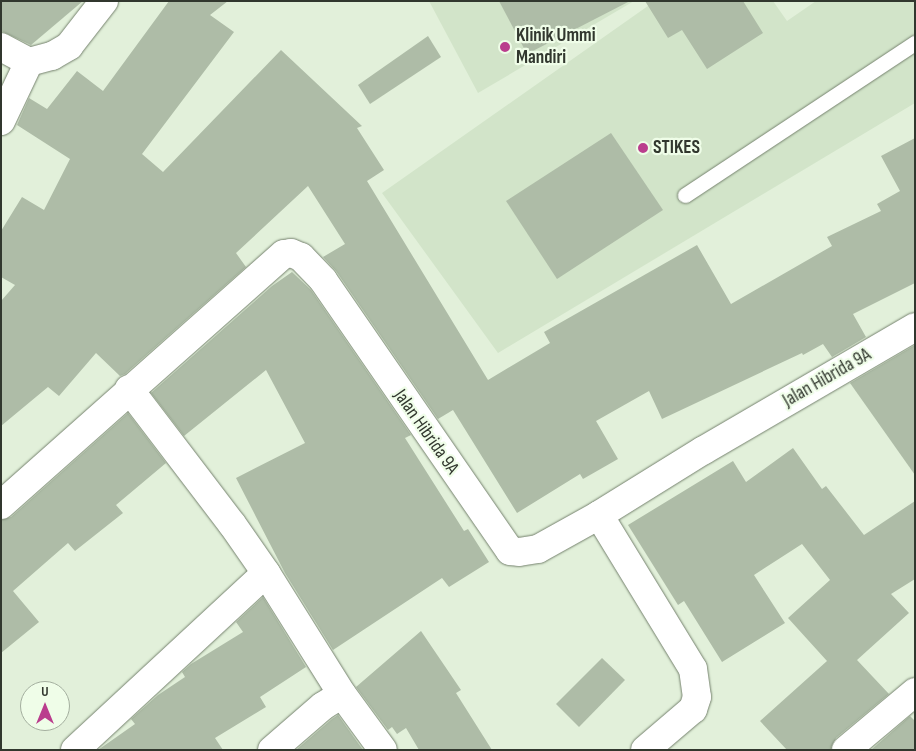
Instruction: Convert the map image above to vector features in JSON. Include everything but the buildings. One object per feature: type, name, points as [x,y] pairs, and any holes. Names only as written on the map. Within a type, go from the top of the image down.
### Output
[{"type":"street","points":[[1,47],[28,62],[52,56],[69,46],[104,1]]},
{"type":"street","points":[[1,121],[28,62]]},
{"type":"street","name":"Jalan Hibrida 9A","points":[[1,505],[130,389],[226,308],[284,254],[291,253],[301,257],[323,280],[510,551],[538,549],[599,515],[704,450],[915,327]]},
{"type":"street","points":[[130,389],[232,524],[266,573],[342,694],[383,750]]},
{"type":"street","points":[[599,515],[693,669],[697,697],[693,709],[645,750]]},
{"type":"street","points":[[75,750],[266,573]]},
{"type":"street","points":[[846,750],[915,692]]},
{"type":"street","points":[[272,750],[323,706],[342,694]]},
{"type":"lane","points":[[685,194],[915,43]]},
{"type":"shaded area","name":"Klinik Ummi Mandiri","points":[[429,1],[634,1],[478,93]]},
{"type":"shaded area","name":"STIKES","points":[[655,1],[773,1],[787,21],[816,1],[915,1],[915,103],[498,353],[382,193]]},
{"type":"place","name":"Klinik Ummi Mandiri","points":[[505,47]]},
{"type":"place","name":"STIKES","points":[[643,148]]}]
